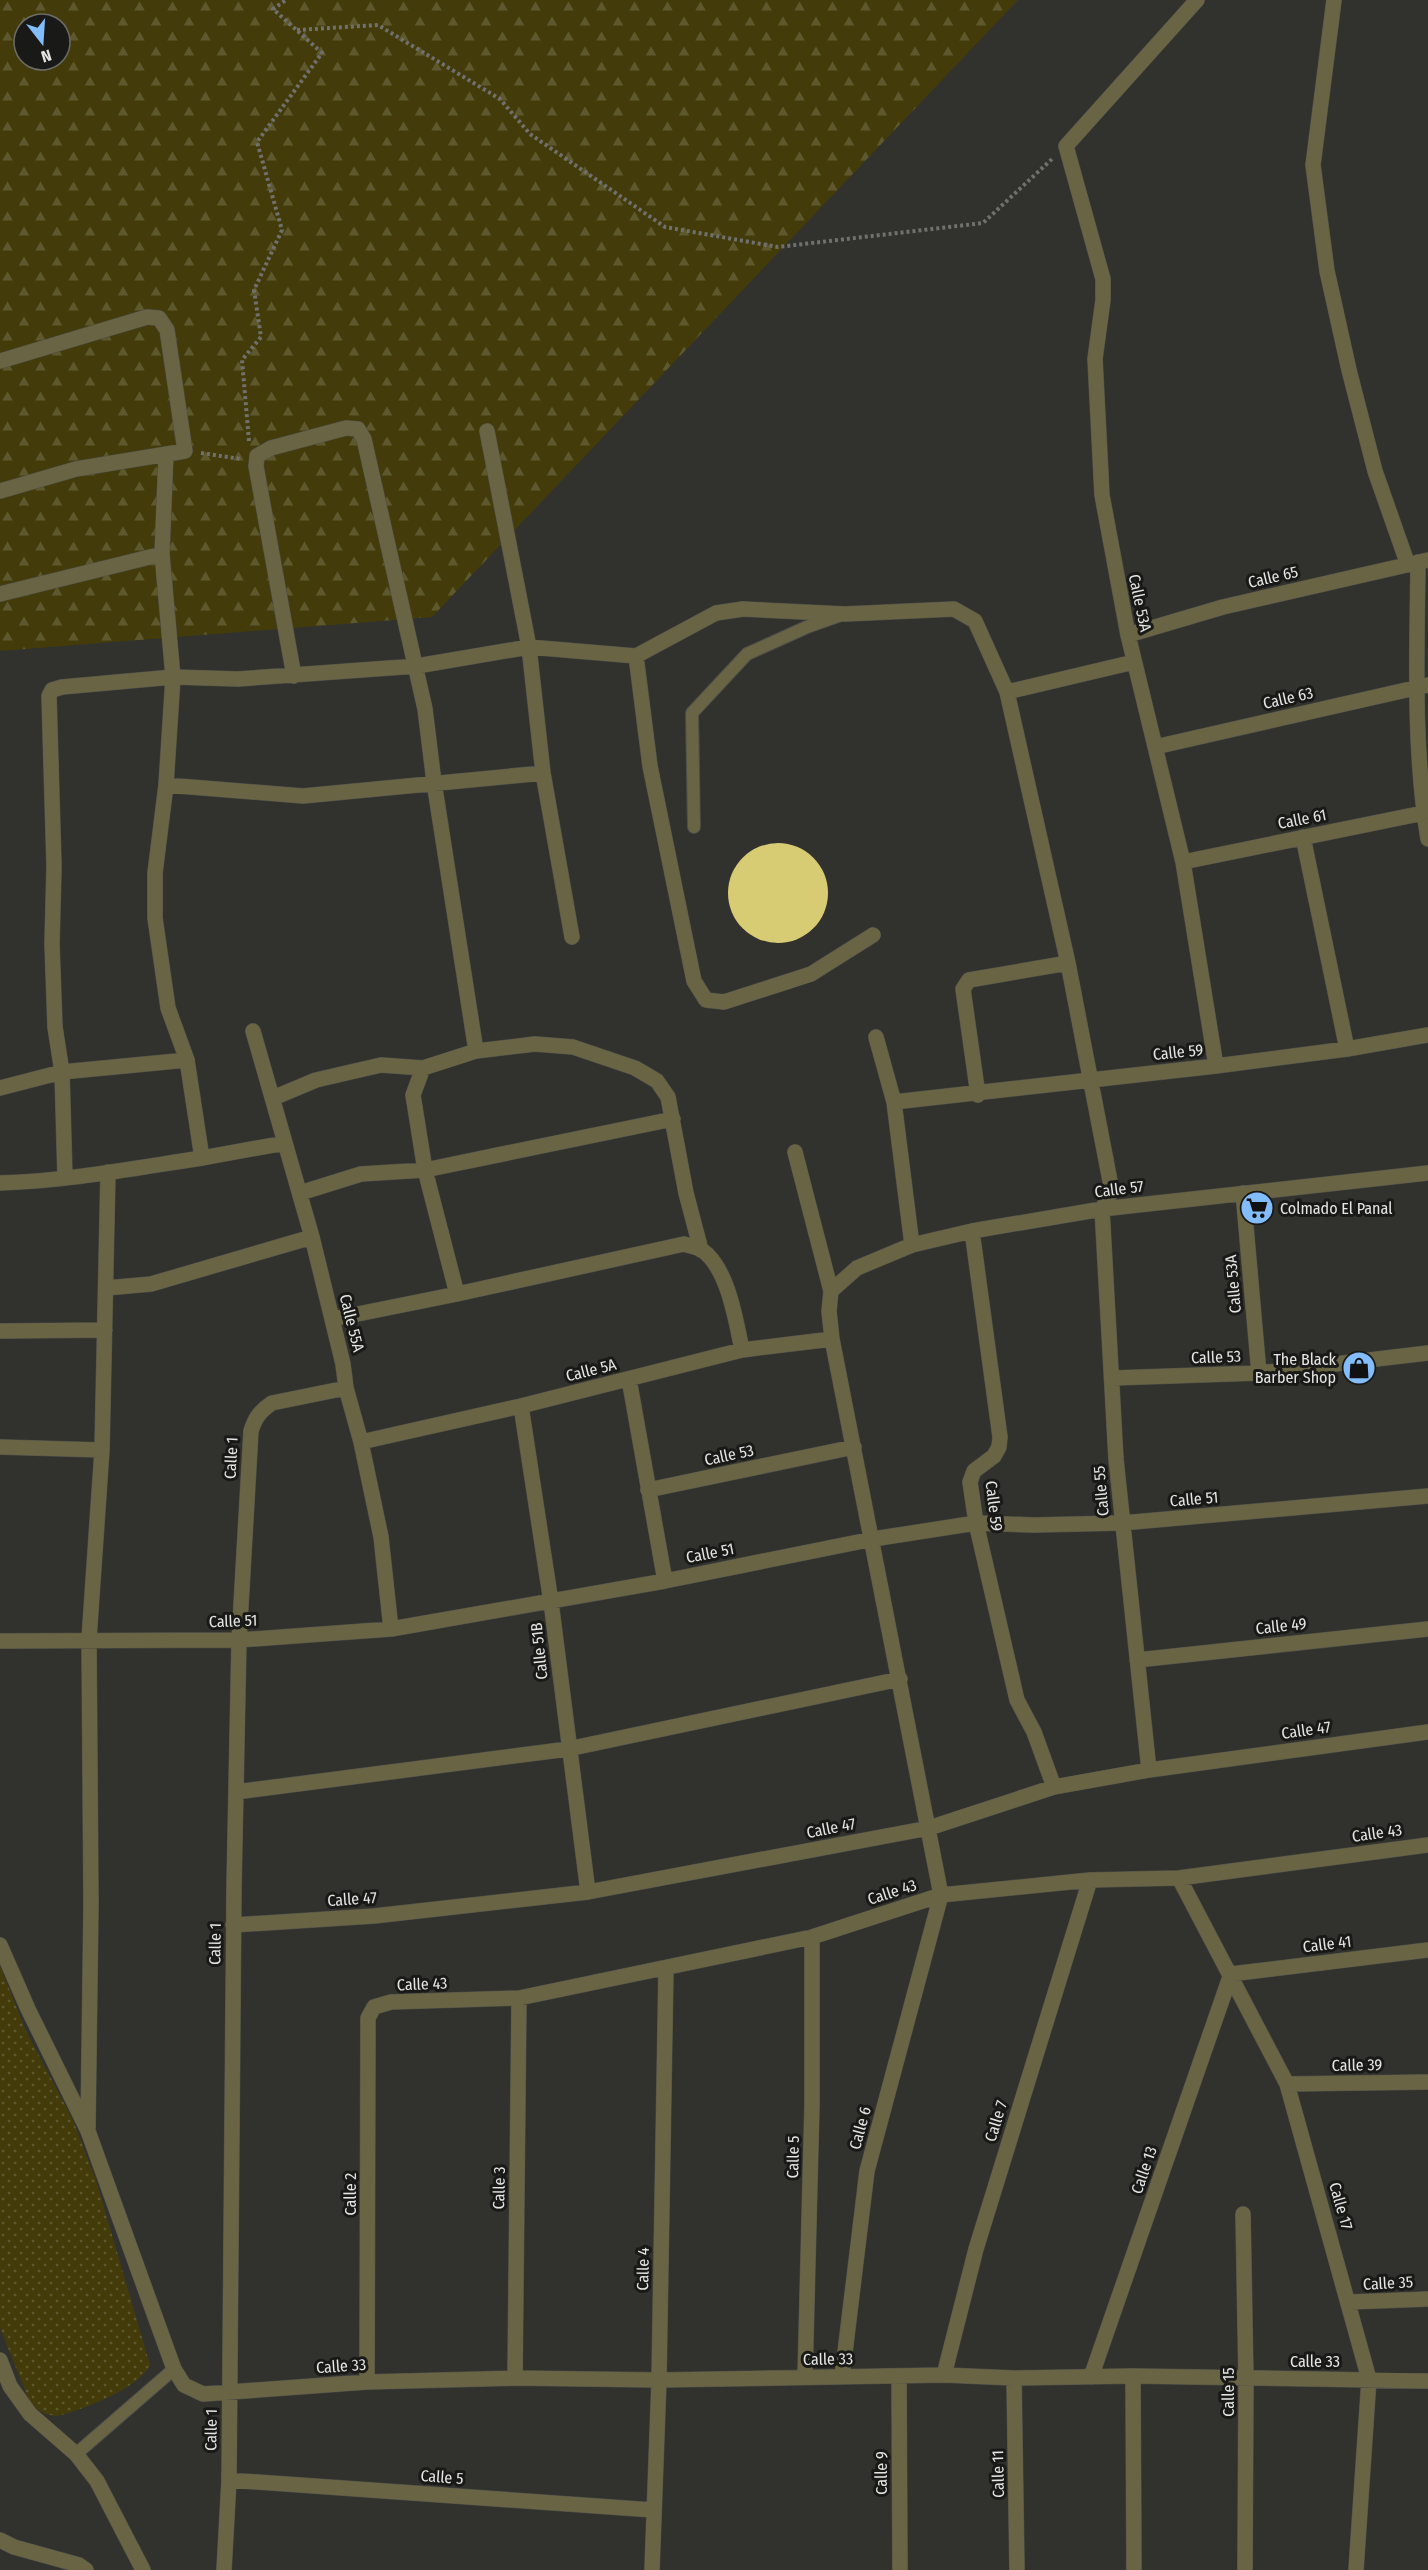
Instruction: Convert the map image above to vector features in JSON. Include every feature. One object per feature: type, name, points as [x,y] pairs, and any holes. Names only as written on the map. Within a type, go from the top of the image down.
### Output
[{"type":"street","points":[[1066,146],[1197,0]]},
{"type":"street","points":[[1334,0],[1313,165],[1327,271],[1349,370],[1376,471],[1418,562],[1428,839]]},
{"type":"street","name":"Calle 53A","points":[[1066,146],[1103,279],[1103,300],[1095,359],[1102,495],[1128,635],[1183,862],[1216,1066]]},
{"type":"street","points":[[0,361],[147,316],[159,318],[167,330],[185,451],[75,469],[0,491]]},
{"type":"street","points":[[294,676],[256,466],[257,456],[271,448],[346,428],[358,429],[364,439],[425,708],[434,782],[476,1052]]},
{"type":"street","points":[[487,431],[529,647],[543,773],[572,937]]},
{"type":"street","points":[[166,454],[162,554],[172,677],[166,785],[155,873],[155,918],[168,1008],[187,1060],[202,1158]]},
{"type":"street","points":[[0,594],[162,554]]},
{"type":"street","name":"Calle 65","points":[[1128,635],[1223,607],[1418,562]]},
{"type":"street","points":[[65,1178],[62,1071],[55,1026],[52,944],[54,866],[49,696],[52,690],[62,687],[172,677],[238,679],[417,666],[529,647],[636,656],[716,613],[743,609],[845,614],[954,609],[975,621],[1008,692],[1068,963],[1111,1186],[1111,1192],[1102,1209]]},
{"type":"street","points":[[636,656],[652,778],[694,981],[706,1000],[724,1002],[811,974],[873,935]]},
{"type":"street","points":[[1008,692],[1134,662]]},
{"type":"street","name":"Calle 63","points":[[1155,747],[1422,686]]},
{"type":"street","points":[[166,785],[303,796],[543,773]]},
{"type":"street","name":"Calle 61","points":[[1183,862],[1426,813]]},
{"type":"street","points":[[1303,837],[1347,1049]]},
{"type":"street","points":[[978,1095],[963,989],[965,983],[969,980],[1068,963]]},
{"type":"street","name":"Calle 55A","points":[[253,1031],[300,1193],[333,1319],[346,1388],[361,1442],[381,1537],[391,1629]]},
{"type":"street","name":"Calle 59","points":[[894,1102],[978,1095],[1091,1079],[1216,1066],[1347,1049],[1428,1035]]},
{"type":"street","points":[[876,1037],[894,1102],[912,1245]]},
{"type":"street","points":[[273,1098],[316,1080],[381,1065],[423,1068],[476,1052],[535,1044],[573,1047],[610,1058],[635,1068],[657,1081],[668,1097],[686,1193],[701,1250]]},
{"type":"street","points":[[0,1088],[62,1071],[187,1060]]},
{"type":"street","points":[[423,1068],[413,1095],[425,1170],[457,1294]]},
{"type":"street","points":[[300,1193],[361,1174],[425,1170],[673,1119]]},
{"type":"street","points":[[0,1184],[108,1172],[285,1143]]},
{"type":"street","points":[[795,1152],[831,1292],[829,1311],[832,1339],[941,1895]]},
{"type":"street","points":[[88,2131],[91,1904],[89,1639],[102,1450],[108,1172]]},
{"type":"street","name":"Calle 57","points":[[831,1292],[857,1268],[912,1245],[972,1231],[1102,1209],[1428,1173]]},
{"type":"street","name":"Calle 53A","points":[[1243,1192],[1259,1373]]},
{"type":"street","name":"Calle 55","points":[[1102,1209],[1116,1459],[1149,1770]]},
{"type":"street","name":"Calle 59","points":[[972,1231],[1000,1437],[999,1447],[994,1456],[974,1471],[970,1482],[976,1523],[1017,1700],[1034,1732],[1054,1786]]},
{"type":"street","points":[[106,1288],[151,1284],[312,1237]]},
{"type":"street","points":[[333,1319],[684,1244],[701,1250],[715,1264],[729,1294],[742,1350]]},
{"type":"street","points":[[0,1331],[105,1330]]},
{"type":"street","name":"Calle 5A","points":[[361,1442],[520,1406],[742,1350],[832,1339]]},
{"type":"street","name":"Calle 53","points":[[1113,1378],[1259,1373],[1428,1353]]},
{"type":"street","points":[[629,1379],[665,1581]]},
{"type":"street","name":"Calle 1","points":[[224,2570],[229,2480],[233,1925],[239,1640],[251,1431],[254,1419],[262,1409],[272,1403],[346,1388]]},
{"type":"street","name":"Calle 51B","points":[[520,1406],[551,1602],[588,1892]]},
{"type":"street","points":[[0,1447],[102,1450]]},
{"type":"street","name":"Calle 53","points":[[648,1490],[854,1447]]},
{"type":"street","name":"Calle 51","points":[[0,1641],[239,1640],[391,1629],[665,1581],[873,1539],[976,1523],[1034,1525],[1122,1523],[1428,1496]]},
{"type":"street","name":"Calle 49","points":[[1137,1660],[1428,1629]]},
{"type":"street","points":[[237,1792],[568,1749],[900,1678]]},
{"type":"street","name":"Calle 47","points":[[233,1925],[374,1916],[588,1892],[929,1828],[1054,1786],[1149,1770],[1428,1732]]},
{"type":"street","name":"Calle 43","points":[[374,2007],[391,2002],[519,1998],[812,1937],[941,1895],[1090,1880],[1179,1878],[1428,1845]]},
{"type":"street","name":"Calle 17","points":[[1179,1878],[1287,2084],[1370,2379],[1356,2570]]},
{"type":"street","name":"Calle 7","points":[[944,2375],[976,2249],[1090,1880]]},
{"type":"street","name":"Calle 6","points":[[842,2377],[867,2171],[941,1895]]},
{"type":"street","name":"Calle 5","points":[[805,2377],[812,2104],[812,1937]]},
{"type":"street","points":[[0,1944],[28,2009],[88,2131],[174,2369]]},
{"type":"street","name":"Calle 41","points":[[1231,1974],[1428,1950]]},
{"type":"street","name":"Calle 4","points":[[652,2570],[659,2380],[666,1968]]},
{"type":"street","name":"Calle 13","points":[[1091,2377],[1231,1974]]},
{"type":"street","name":"Calle 3","points":[[514,2378],[519,1998]]},
{"type":"street","name":"Calle 2","points":[[367,2382],[368,2018],[374,2007]]},
{"type":"street","points":[[1428,2082],[1428,2087]]},
{"type":"street","name":"Calle 39","points":[[1287,2084],[1428,2082]]},
{"type":"street","name":"Calle 15","points":[[1243,2214],[1246,2379],[1245,2570]]},
{"type":"street","name":"Calle 35","points":[[1350,2302],[1428,2299]]},
{"type":"street","points":[[0,2360],[10,2386],[30,2414],[76,2454],[97,2481],[143,2570]]},
{"type":"street","name":"Calle 33","points":[[174,2369],[184,2385],[203,2394],[230,2394],[367,2382],[514,2378],[659,2380],[944,2375],[1014,2378],[1133,2376],[1428,2381]]},
{"type":"street","name":"Calle 9","points":[[899,2376],[900,2570]]},
{"type":"street","points":[[1133,2376],[1134,2570]]},
{"type":"street","name":"Calle 11","points":[[1014,2378],[1017,2570]]},
{"type":"street","name":"Calle 5","points":[[229,2480],[653,2510]]},
{"type":"street","points":[[0,2540],[14,2547],[79,2565],[86,2570]]},
{"type":"lane","points":[[694,827],[693,713],[747,654],[807,627],[845,614]]},
{"type":"lane","points":[[76,2454],[174,2369]]},
{"type":"path","points":[[250,449],[242,360],[261,338],[254,290],[282,230],[257,142],[322,53],[273,9],[286,0]]},
{"type":"path","points":[[297,30],[378,25],[500,99],[530,134],[665,227],[778,247],[984,223],[1066,146]]},
{"type":"path","points":[[185,451],[251,460]]},
{"type":"green space","points":[[0,0],[1018,0],[432,617],[0,651]]},
{"type":"green space","points":[[0,1966],[27,2033],[73,2120],[96,2180],[150,2365],[144,2374],[122,2390],[95,2403],[58,2416],[41,2412],[29,2400],[0,2328]]},
{"type":"building","points":[[778,843],[797,846],[814,857],[825,874],[828,893],[825,912],[814,929],[797,940],[778,943],[759,940],[742,929],[731,912],[728,893],[731,874],[742,857],[759,846]]},
{"type":"place","name":"Colmado El Panal","points":[[1257,1208]]},
{"type":"place","name":"The Black Barber Shop","points":[[1359,1368]]}]
